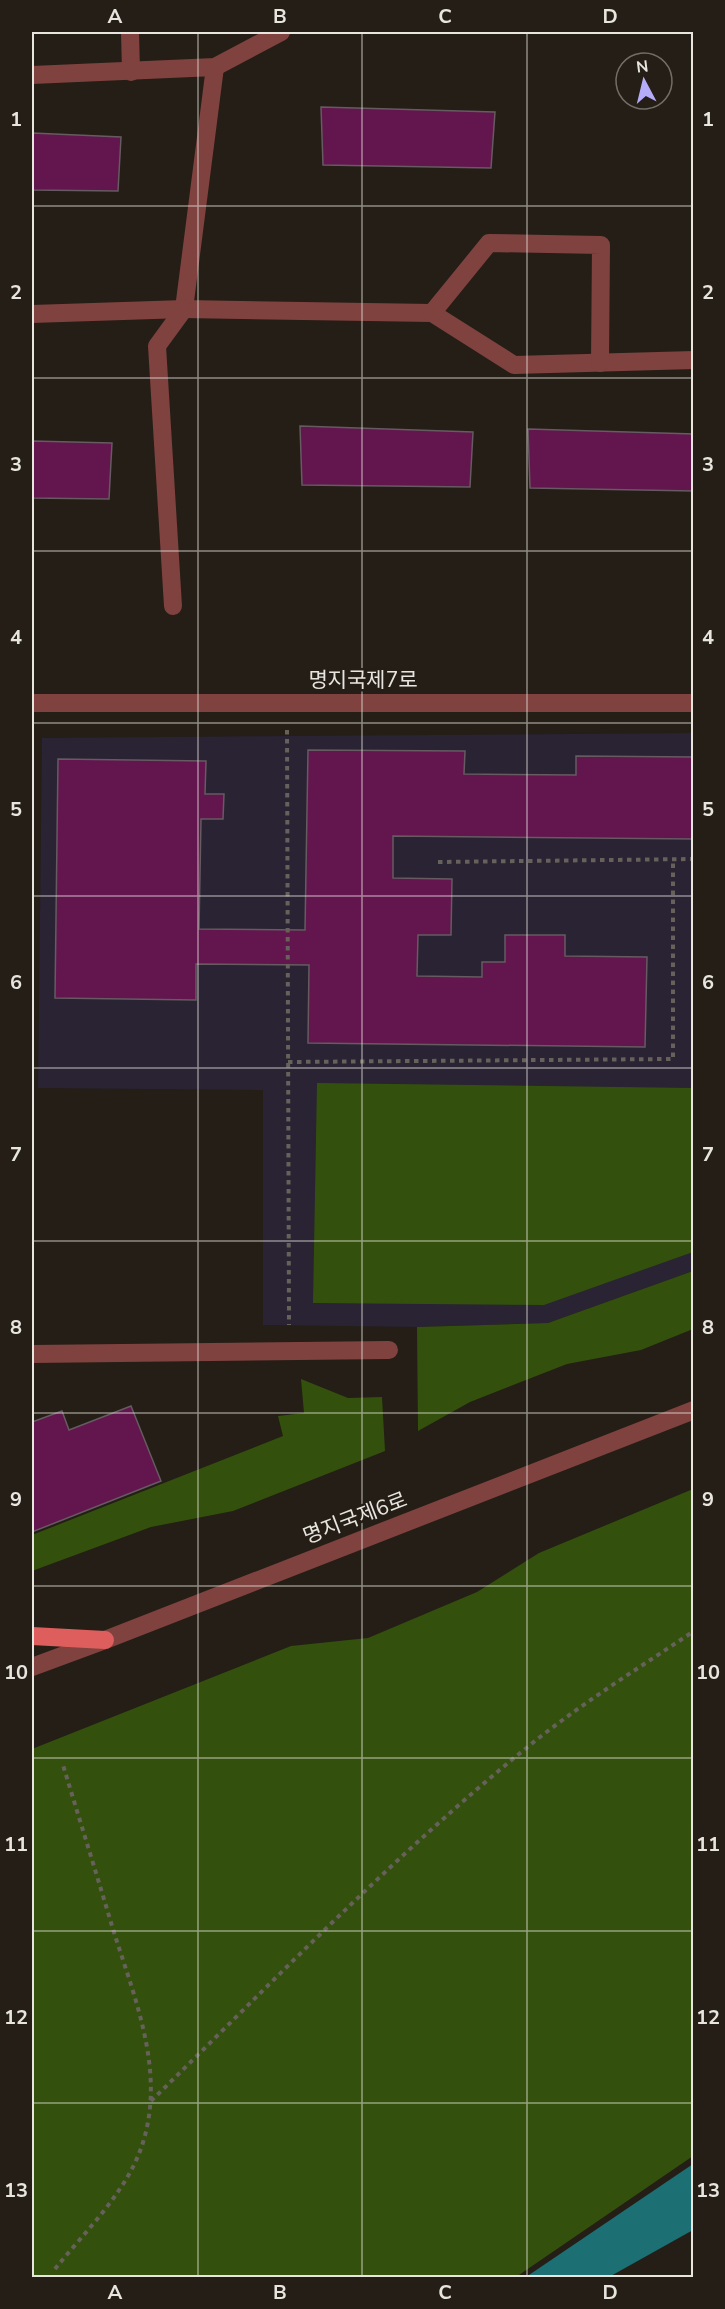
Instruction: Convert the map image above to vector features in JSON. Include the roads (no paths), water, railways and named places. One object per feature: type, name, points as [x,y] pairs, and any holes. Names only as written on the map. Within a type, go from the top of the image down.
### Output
[{"type":"main road","points":[[32,1636],[105,1640]]},
{"type":"street","points":[[130,32],[131,72]]},
{"type":"street","points":[[32,75],[215,68],[281,32]]},
{"type":"street","points":[[173,606],[157,346],[184,309],[215,68]]},
{"type":"street","points":[[432,313],[489,243],[601,245],[600,363]]},
{"type":"street","points":[[32,314],[184,309],[432,313],[514,365],[693,360]]},
{"type":"street","name":"명지국제7로","points":[[32,703],[693,703]]},
{"type":"street","points":[[32,1354],[389,1350]]},
{"type":"street","name":"명지국제6로","points":[[32,1667],[693,1410]]},
{"type":"water","points":[[693,2164],[693,2230],[609,2277],[526,2277]]}]
